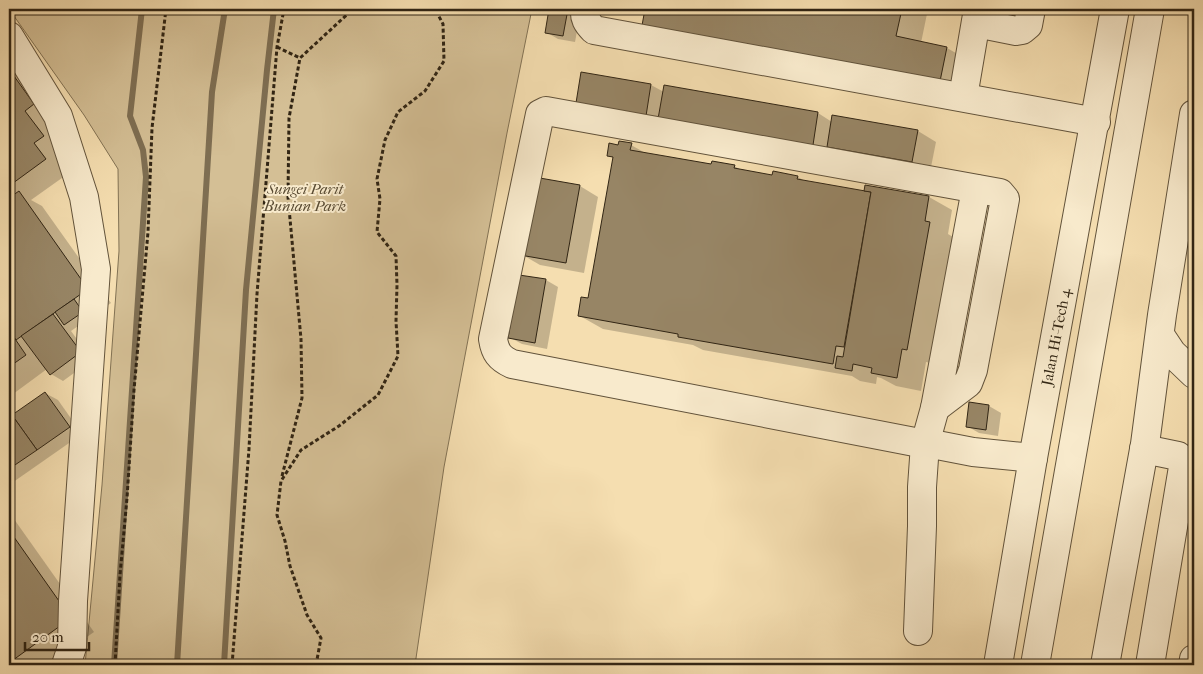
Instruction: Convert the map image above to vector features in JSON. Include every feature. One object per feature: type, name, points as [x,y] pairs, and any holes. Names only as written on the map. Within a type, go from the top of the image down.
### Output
[{"type":"street","points":[[585,9],[584,14],[587,23],[594,30],[1096,122]]},
{"type":"street","points":[[963,97],[977,16],[1016,31],[1022,30],[1028,25],[1031,9]]},
{"type":"street","name":"Jalan Hi-Tech 4","points":[[998,665],[1033,458],[1096,122],[1115,9]]},
{"type":"street","points":[[1035,665],[1150,9]]},
{"type":"street","points":[[9,36],[58,116],[84,197],[96,269],[73,601],[72,647],[66,665]]},
{"type":"street","points":[[918,631],[925,444],[935,408],[976,189],[546,111],[540,114],[493,338],[494,348],[503,360],[512,364],[925,444],[973,452],[1033,458]]},
{"type":"street","points":[[1105,665],[1144,449],[1194,114]]},
{"type":"street","points":[[1160,335],[1172,353],[1194,374]]},
{"type":"street","points":[[1144,449],[1178,456],[1183,460],[1150,665]]},
{"type":"street","points":[[1193,665],[1194,659]]},
{"type":"path","points":[[115,665],[134,390],[148,232],[152,128],[166,9]]},
{"type":"path","points":[[232,665],[249,449],[257,294],[277,47],[284,9]]},
{"type":"path","points":[[316,665],[321,638],[308,615],[290,566],[285,540],[277,515],[281,481],[302,398],[301,338],[288,197],[289,118],[300,58],[353,9]]},
{"type":"path","points":[[281,481],[301,450],[339,426],[378,395],[398,356],[396,256],[377,232],[380,199],[377,179],[384,140],[398,112],[425,91],[444,61],[443,24],[436,9]]},
{"type":"path","points":[[277,47],[300,58]]},
{"type":"green space","name":"Sungei Parit Bunian Park","points":[[9,9],[532,9],[444,467],[415,665],[85,665],[102,485],[119,251],[118,169],[84,115]]},
{"type":"building","points":[[549,9],[568,9],[563,36],[545,33]]},
{"type":"building","points":[[645,9],[902,9],[896,36],[947,47],[938,91],[641,31]]},
{"type":"building","points":[[9,69],[34,104],[25,111],[44,136],[34,143],[46,159],[9,186]]},
{"type":"building","points":[[581,72],[651,84],[646,116],[576,103]]},
{"type":"building","points":[[664,85],[818,112],[813,145],[658,119]]},
{"type":"building","points":[[832,115],[918,130],[912,162],[827,147]]},
{"type":"building","points":[[619,141],[632,143],[630,150],[711,164],[712,161],[735,165],[734,168],[772,175],[773,171],[798,176],[797,179],[871,192],[844,347],[836,346],[833,364],[678,337],[678,334],[578,316],[581,297],[588,298],[613,157],[607,156],[609,143],[618,145]]},
{"type":"building","points":[[534,177],[580,185],[566,263],[520,255]]},
{"type":"building","points":[[865,185],[929,196],[925,221],[930,222],[907,350],[902,349],[897,378],[871,373],[872,368],[853,364],[852,371],[835,368],[837,356],[843,357],[871,192],[864,191]]},
{"type":"building","points":[[19,191],[88,289],[16,340],[9,330],[9,198]]},
{"type":"building","points":[[519,275],[546,279],[535,343],[508,338]]},
{"type":"building","points":[[74,299],[83,312],[64,325],[55,312]]},
{"type":"building","points":[[53,314],[81,352],[50,375],[21,336]]},
{"type":"building","points":[[9,330],[26,355],[9,367]]},
{"type":"building","points":[[45,392],[70,427],[37,450],[12,415]]},
{"type":"building","points":[[969,402],[989,405],[986,430],[966,427]]},
{"type":"building","points":[[12,415],[37,450],[9,469],[9,417]]},
{"type":"building","points":[[9,530],[71,618],[9,663]]},
{"type":"waterway","points":[[114,665],[146,177],[143,150],[130,116],[142,9]]},
{"type":"waterway","points":[[177,665],[212,92],[225,9]]},
{"type":"waterway","points":[[224,665],[246,290],[274,9]]}]
